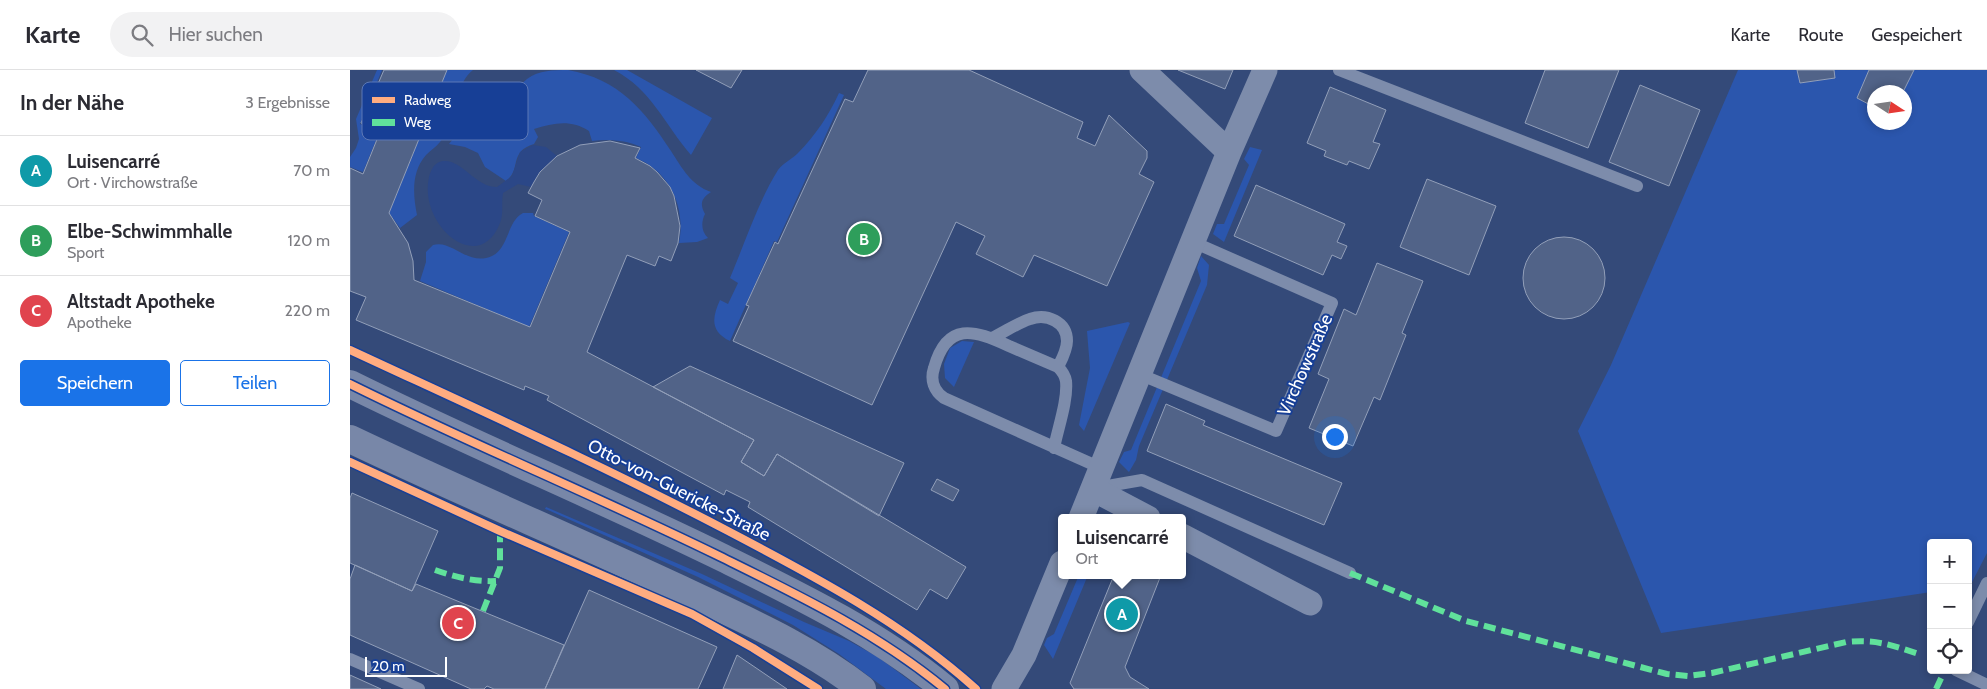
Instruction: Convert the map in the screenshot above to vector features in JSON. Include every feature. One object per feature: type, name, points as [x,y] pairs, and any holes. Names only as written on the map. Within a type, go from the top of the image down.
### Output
[{"type":"street","points":[[1142,70],[1229,152]]},
{"type":"street","points":[[1083,514],[1229,152],[1265,70]]},
{"type":"street","points":[[350,384],[656,525],[800,595],[885,645],[944,689]]},
{"type":"street","points":[[350,439],[615,558],[777,635],[806,650],[862,689]]},
{"type":"street","points":[[1097,478],[1143,514]]},
{"type":"street","points":[[1186,538],[1310,603]]},
{"type":"street","points":[[1004,689],[1024,655],[1058,573]]},
{"type":"lane","points":[[1340,70],[1637,186]]},
{"type":"lane","name":"Virchowstraße","points":[[1139,374],[1276,431],[1332,303],[1193,242]]},
{"type":"lane","points":[[992,338],[1030,319],[1042,317],[1054,319],[1064,330],[1067,340],[1058,367]]},
{"type":"lane","points":[[1054,448],[1066,382],[1064,374],[1058,367],[992,338],[966,332],[948,340],[942,348],[933,369],[935,389],[944,398],[1054,448],[1097,478],[1142,480],[1350,573]]},
{"type":"lane","points":[[1972,614],[1987,583]]},
{"type":"lane","points":[[350,660],[419,689]]},
{"type":"lane","points":[[1964,674],[1987,685]]},
{"type":"shaded area","points":[[377,70],[382,70],[377,82],[372,82]]},
{"type":"shaded area","points":[[447,70],[473,70],[463,82],[442,82]]},
{"type":"shaded area","points":[[568,70],[586,74],[602,81],[628,98],[651,122],[692,180],[711,192],[705,196],[702,204],[705,214],[702,223],[703,229],[708,238],[697,242],[679,243],[681,230],[680,216],[673,192],[658,172],[636,158],[641,147],[617,141],[592,141],[589,131],[575,125],[562,123],[541,127],[534,129],[538,137],[534,144],[521,151],[511,176],[506,181],[485,167],[478,153],[465,147],[449,144],[452,140],[528,140],[528,82],[524,82],[536,74]]},
{"type":"shaded area","points":[[614,70],[627,70],[712,118],[691,155],[648,97],[627,78]]},
{"type":"shaded area","points":[[1738,70],[1987,70],[1987,553],[1972,582],[1972,539],[1927,539],[1927,593],[1661,633],[1578,431],[1611,365]]},
{"type":"shaded area","points":[[839,93],[844,95],[777,242],[774,241],[730,341],[719,333],[716,328],[714,324],[715,313],[720,300],[728,304],[738,283],[730,278],[758,209],[778,170],[810,140],[831,109]]},
{"type":"shaded area","points":[[362,105],[360,124],[362,125],[362,140],[376,140],[363,172],[350,167],[350,157],[359,139],[356,119]]},
{"type":"shaded area","points":[[419,140],[441,140],[426,155],[418,169],[414,184],[417,215],[400,228],[389,213]]},
{"type":"shaded area","points":[[533,145],[546,147],[557,156],[540,172],[531,187],[518,184],[503,193],[500,223],[490,238],[478,245],[465,245],[452,238],[441,227],[432,212],[428,195],[429,177],[435,165],[443,161],[456,164],[482,183],[497,187],[512,176],[520,152]]},
{"type":"shaded area","points":[[1250,147],[1262,150],[1224,242],[1213,234],[1217,224],[1224,224],[1249,165],[1244,159]]},
{"type":"shaded area","points":[[523,213],[533,213],[534,216],[569,232],[529,327],[420,281],[426,262],[426,252],[433,245],[447,246],[475,258],[492,256],[502,247],[514,222]]},
{"type":"shaded area","points":[[1201,256],[1209,265],[1207,285],[1139,446],[1136,460],[1129,472],[1119,462],[1124,452],[1131,450],[1201,281],[1197,268]]},
{"type":"shaded area","points":[[1130,323],[1084,431],[1079,425],[1090,368],[1087,331]]},
{"type":"shaded area","points":[[962,341],[974,342],[954,387],[945,378],[944,364],[950,348]]},
{"type":"shaded area","points":[[546,507],[702,574],[849,641],[878,657],[921,689],[886,689],[839,654],[793,625],[698,577],[545,509]]},
{"type":"shaded area","points":[[1077,579],[1086,579],[1053,659],[1044,645],[1047,638],[1054,634]]},
{"type":"building","points":[[384,70],[447,70],[442,82],[379,82]]},
{"type":"building","points":[[696,70],[742,70],[731,88]]},
{"type":"building","points":[[868,70],[969,70],[1083,122],[1077,138],[1095,146],[1109,115],[1147,151],[1147,158],[1139,174],[1154,182],[1107,286],[1034,255],[1023,277],[976,254],[985,236],[956,222],[872,405],[733,341],[749,306],[746,305],[775,242],[778,244],[845,99],[853,102]]},
{"type":"building","points":[[1178,70],[1233,70],[1225,89]]},
{"type":"building","points":[[1545,70],[1619,70],[1588,148],[1525,123]]},
{"type":"building","points":[[1797,70],[1834,70],[1835,78],[1800,83]]},
{"type":"building","points":[[1869,70],[1914,70],[1906,85],[1867,85],[1867,103],[1857,98]]},
{"type":"building","points":[[1640,85],[1700,110],[1669,186],[1609,162]]},
{"type":"building","points":[[1330,87],[1386,110],[1373,142],[1380,144],[1369,169],[1349,161],[1347,165],[1324,156],[1326,151],[1307,143]]},
{"type":"building","points":[[377,140],[419,140],[389,213],[408,243],[413,261],[414,280],[530,327],[570,232],[535,216],[542,200],[528,193],[540,172],[557,156],[580,145],[610,141],[640,148],[635,158],[657,172],[670,187],[674,196],[680,226],[678,243],[671,261],[659,256],[655,266],[627,255],[587,352],[754,440],[741,462],[764,476],[777,454],[966,567],[947,599],[930,589],[917,610],[748,507],[750,502],[726,490],[724,495],[547,400],[549,396],[525,386],[524,390],[356,320],[366,297],[350,291],[350,168],[363,174]]},
{"type":"building","points":[[1427,179],[1496,206],[1469,275],[1400,247]]},
{"type":"building","points":[[1256,185],[1345,224],[1337,242],[1347,246],[1341,259],[1332,255],[1323,275],[1234,236]]},
{"type":"building","points":[[1556,237],[1572,237],[1587,244],[1598,255],[1605,270],[1602,294],[1593,307],[1572,319],[1556,319],[1541,312],[1530,301],[1523,286],[1523,270],[1530,255],[1541,244]]},
{"type":"building","points":[[1377,263],[1423,281],[1402,333],[1406,335],[1380,400],[1374,397],[1353,446],[1309,428],[1329,379],[1318,374],[1344,309],[1356,315]]},
{"type":"building","points":[[690,366],[904,463],[879,516],[777,454],[764,476],[741,462],[754,440],[653,387]]},
{"type":"building","points":[[1166,404],[1205,421],[1203,425],[1342,483],[1324,525],[1147,451]]},
{"type":"building","points":[[937,479],[959,490],[953,501],[931,490]]},
{"type":"building","points":[[352,493],[438,531],[412,591],[350,563],[350,498]]},
{"type":"building","points":[[355,565],[412,591],[416,584],[564,645],[545,689],[494,689],[487,686],[484,689],[471,689],[350,635],[350,579]]},
{"type":"building","points":[[1112,579],[1159,579],[1125,667],[1130,677],[1149,689],[1074,689],[1070,683]]},
{"type":"building","points":[[589,590],[717,647],[698,689],[545,689]]},
{"type":"building","points":[[737,655],[787,689],[723,689]]},
{"type":"building","points":[[350,675],[381,689],[350,689]]},
{"type":"marked path","points":[[483,611],[500,568],[500,531]]},
{"type":"marked path","points":[[435,570],[465,579],[496,581]]},
{"type":"marked path","points":[[1350,573],[1466,621],[1667,674],[1688,676],[1712,673],[1857,641],[1892,645],[1919,654]]},
{"type":"marked path","points":[[1936,689],[1943,674]]},
{"type":"cycle path","name":"Otto-von-Guericke-Straße","points":[[350,350],[540,438],[793,565],[857,602],[919,643],[976,689]]},
{"type":"cycle path","points":[[350,384],[441,428],[671,533],[776,584],[863,632],[919,668],[945,689]]},
{"type":"cycle path","points":[[350,462],[500,531],[692,614],[753,648],[818,689]]},
{"type":"place","name":"Elbe-Schwimmhalle","points":[[864,239]]},
{"type":"place","name":"Luisencarré","points":[[1122,614]]},
{"type":"place","name":"Altstadt Apotheke","points":[[458,623]]}]
